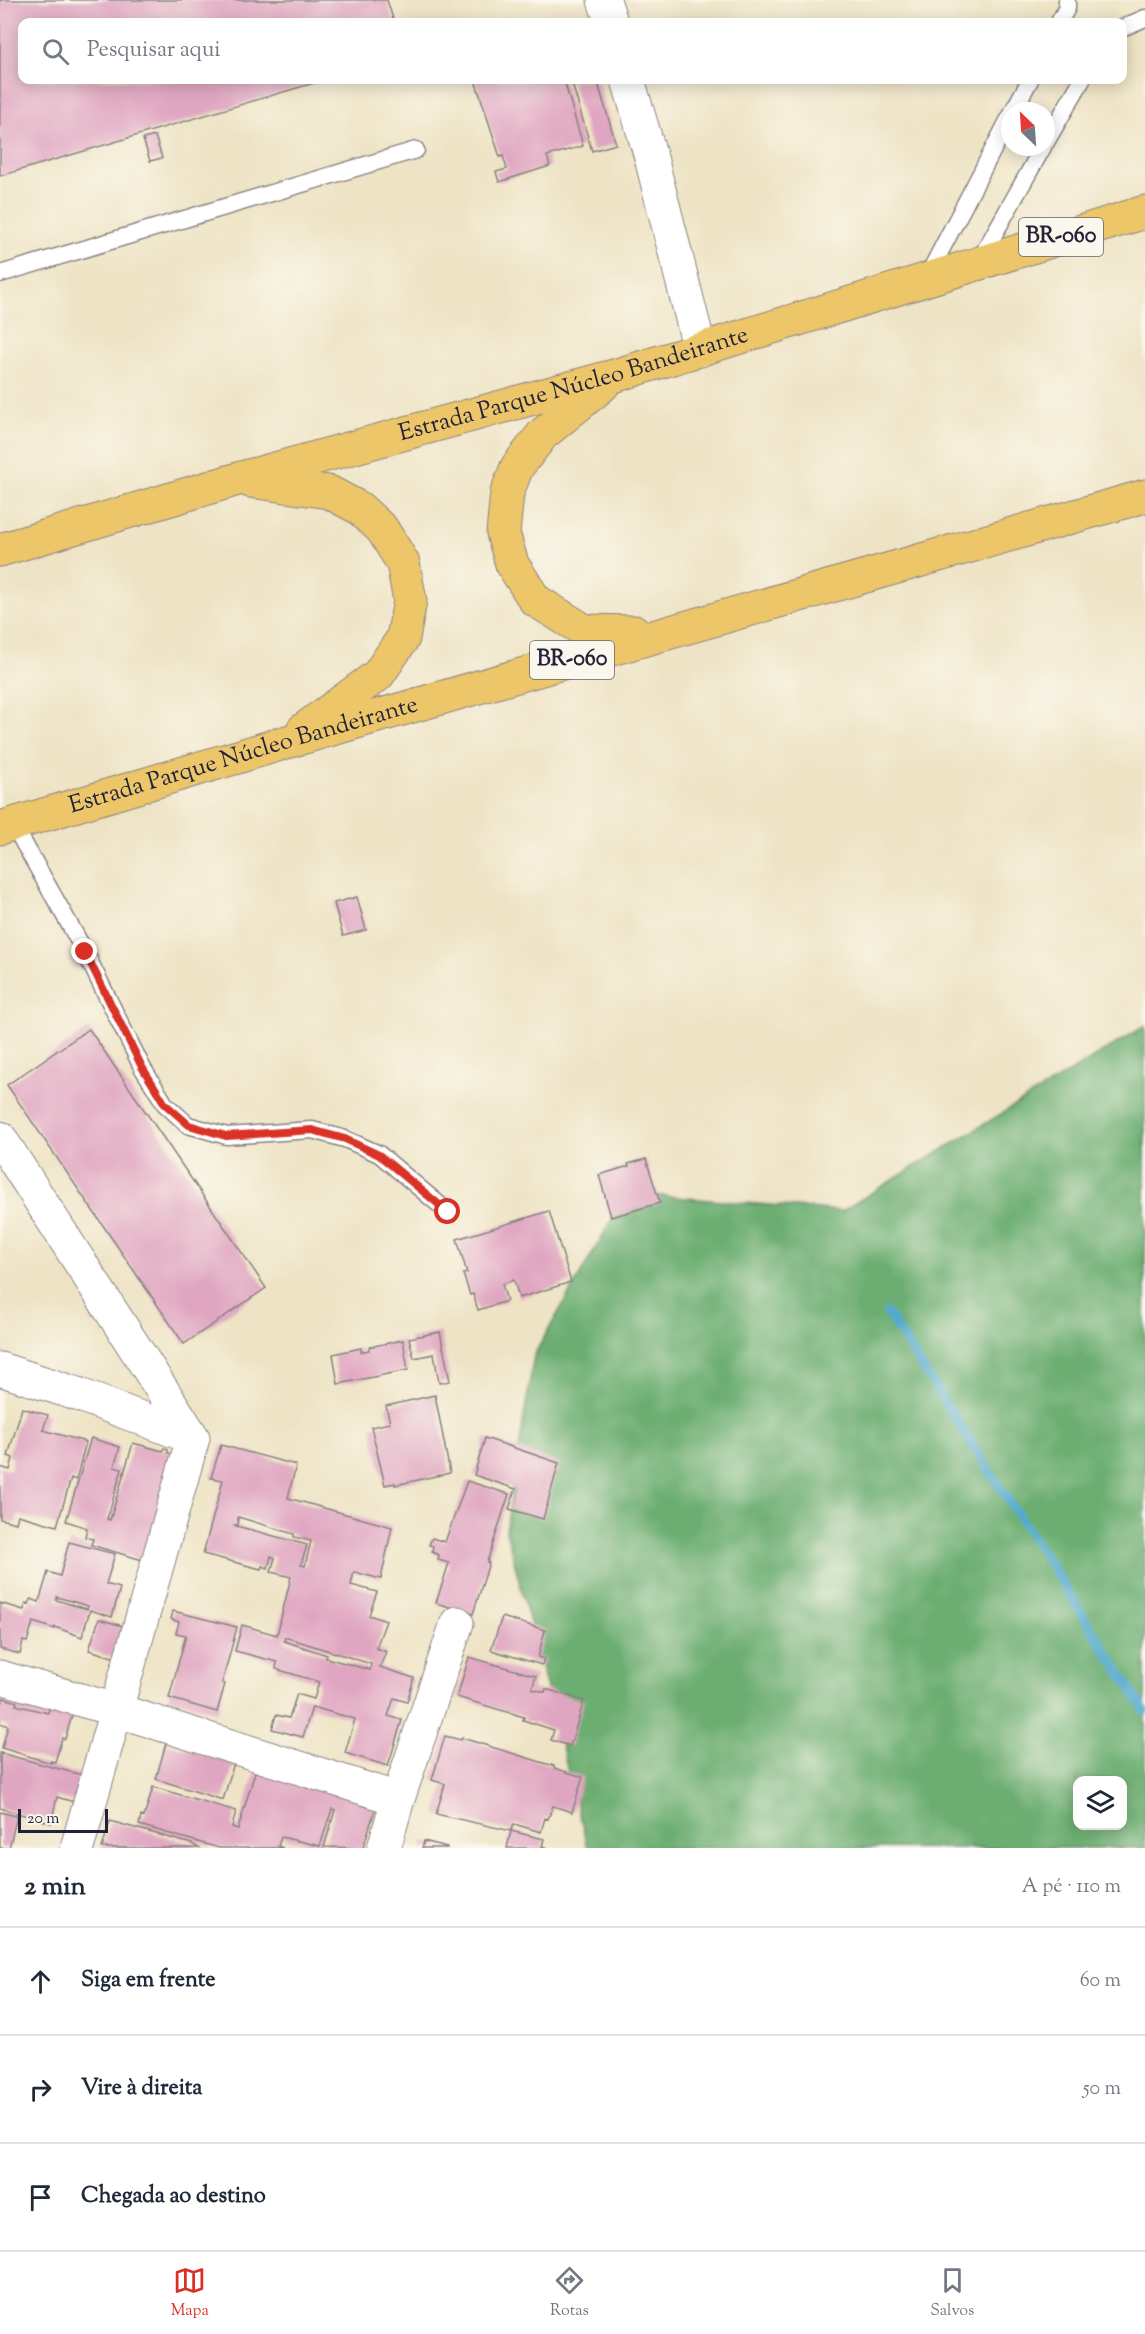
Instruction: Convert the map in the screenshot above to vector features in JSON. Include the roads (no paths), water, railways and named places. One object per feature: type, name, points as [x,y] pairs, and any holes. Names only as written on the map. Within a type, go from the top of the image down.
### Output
[{"type":"highway","name":"Estrada Parque Núcleo Bandeirante","points":[[0,550],[238,480],[614,376],[1145,212]]},
{"type":"highway","points":[[614,376],[543,434],[517,467],[507,494],[503,533],[512,564],[535,600],[585,630],[666,633]]},
{"type":"highway","points":[[238,480],[328,492],[359,507],[382,529],[403,563],[410,601],[403,638],[378,675],[287,742]]},
{"type":"highway","name":"Estrada Parque Núcleo Bandeirante","points":[[6,826],[287,742],[1145,496]]},
{"type":"street","points":[[604,0],[610,18]]},
{"type":"street","points":[[629,84],[650,154],[700,350]]},
{"type":"street","points":[[0,1138],[193,1438],[77,1848]]},
{"type":"street","points":[[0,1369],[80,1395],[193,1438]]},
{"type":"street","points":[[384,1848],[398,1799],[457,1623]]},
{"type":"street","points":[[0,1677],[116,1710],[398,1799]]},
{"type":"lane","points":[[1061,18],[1067,8],[1067,0]]},
{"type":"lane","points":[[1127,26],[1145,18]]},
{"type":"lane","points":[[1018,102],[1028,84]]},
{"type":"lane","points":[[1055,127],[1080,84]]},
{"type":"lane","points":[[926,279],[1001,134]]},
{"type":"lane","points":[[0,274],[416,150]]},
{"type":"lane","points":[[978,262],[1038,156]]},
{"type":"lane","points":[[6,826],[85,952],[142,1067],[165,1104],[189,1125],[226,1136],[312,1130],[345,1139],[379,1155],[448,1212]]},
{"type":"waterway","points":[[887,1313],[1145,1711]]}]
